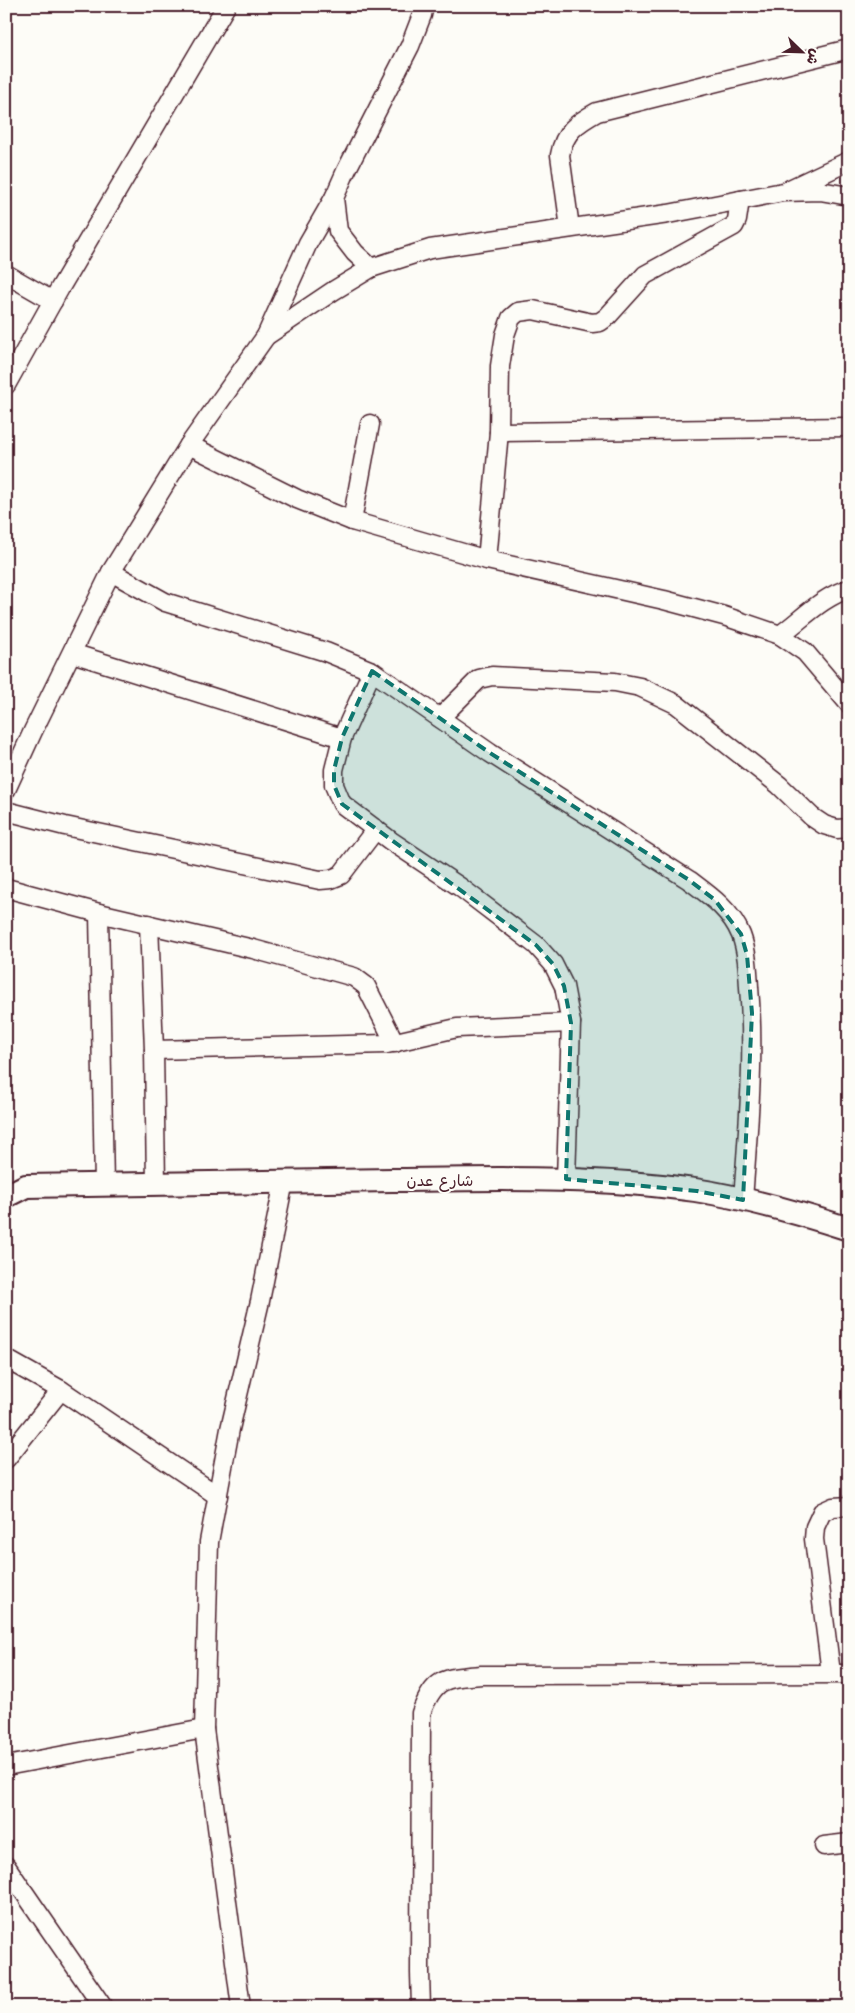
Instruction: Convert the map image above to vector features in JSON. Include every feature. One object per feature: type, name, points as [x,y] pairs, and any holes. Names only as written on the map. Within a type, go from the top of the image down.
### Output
[{"type":"street","points":[[6,385],[53,300],[226,6]]},
{"type":"street","points":[[6,790],[111,572],[189,445],[266,336],[308,244],[334,198],[346,170],[410,46],[424,6]]},
{"type":"street","points":[[570,228],[560,155],[562,144],[570,130],[578,122],[596,112],[849,49]]},
{"type":"street","points":[[783,192],[849,161]]},
{"type":"street","points":[[266,336],[371,268],[430,249],[668,214],[783,192],[820,191],[849,196]]},
{"type":"street","points":[[334,198],[338,231],[355,253],[371,268]]},
{"type":"street","points":[[487,560],[499,432],[500,366],[505,334],[511,318],[518,312],[533,310],[592,323],[600,322],[645,275],[734,226],[737,220],[740,200]]},
{"type":"street","points":[[6,274],[53,300]]},
{"type":"street","points":[[352,521],[370,424]]},
{"type":"street","points":[[499,432],[849,427]]},
{"type":"street","points":[[189,445],[296,500],[352,521],[487,560],[664,600],[724,616],[780,635],[805,652],[849,704]]},
{"type":"street","points":[[111,572],[165,602],[326,652],[372,671],[490,753],[689,880],[715,900],[730,915],[740,934],[746,955],[752,1013],[751,1078],[743,1200]]},
{"type":"street","points":[[780,635],[819,605],[849,589]]},
{"type":"street","points":[[72,653],[342,738]]},
{"type":"street","points":[[372,671],[342,738],[334,770],[334,785],[342,804],[460,887],[536,945],[553,964],[564,986],[571,1023],[566,1179]]},
{"type":"street","points":[[440,718],[479,679],[492,676],[615,682],[640,687],[676,704],[779,786],[812,817],[824,825],[837,829],[849,828]]},
{"type":"street","points":[[6,811],[66,826],[320,880],[331,879],[341,874],[376,829]]},
{"type":"street","points":[[6,888],[99,913],[253,949],[354,977],[366,986],[395,1042]]},
{"type":"street","points":[[99,913],[104,1185]]},
{"type":"street","points":[[149,924],[154,1050],[156,1184]]},
{"type":"street","points":[[154,1050],[358,1045],[395,1042],[457,1028],[571,1023]]},
{"type":"street","name":"شارع عدن","points":[[6,1176],[16,1191],[104,1185],[284,1181],[566,1179],[698,1191],[795,1212],[849,1229]]},
{"type":"street","points":[[241,2007],[204,1729],[209,1542],[230,1429],[260,1301],[284,1181]]},
{"type":"street","points":[[6,1359],[61,1390],[218,1496]]},
{"type":"street","points":[[6,1459],[61,1390]]},
{"type":"street","points":[[830,1673],[814,1539],[815,1527],[822,1512],[834,1507],[849,1506]]},
{"type":"street","points":[[421,2007],[421,1713],[428,1695],[438,1684],[451,1678],[482,1674],[849,1674]]},
{"type":"street","points":[[6,1766],[204,1729]]},
{"type":"street","points":[[824,1846],[849,1844]]},
{"type":"street","points":[[6,1866],[103,2007]]},
{"type":"highlighted area","points":[[372,671],[490,753],[689,880],[715,900],[741,934],[747,955],[752,1013],[743,1200],[697,1191],[566,1179],[571,1023],[564,986],[553,964],[536,945],[342,804],[334,785],[334,770],[342,738]]}]
